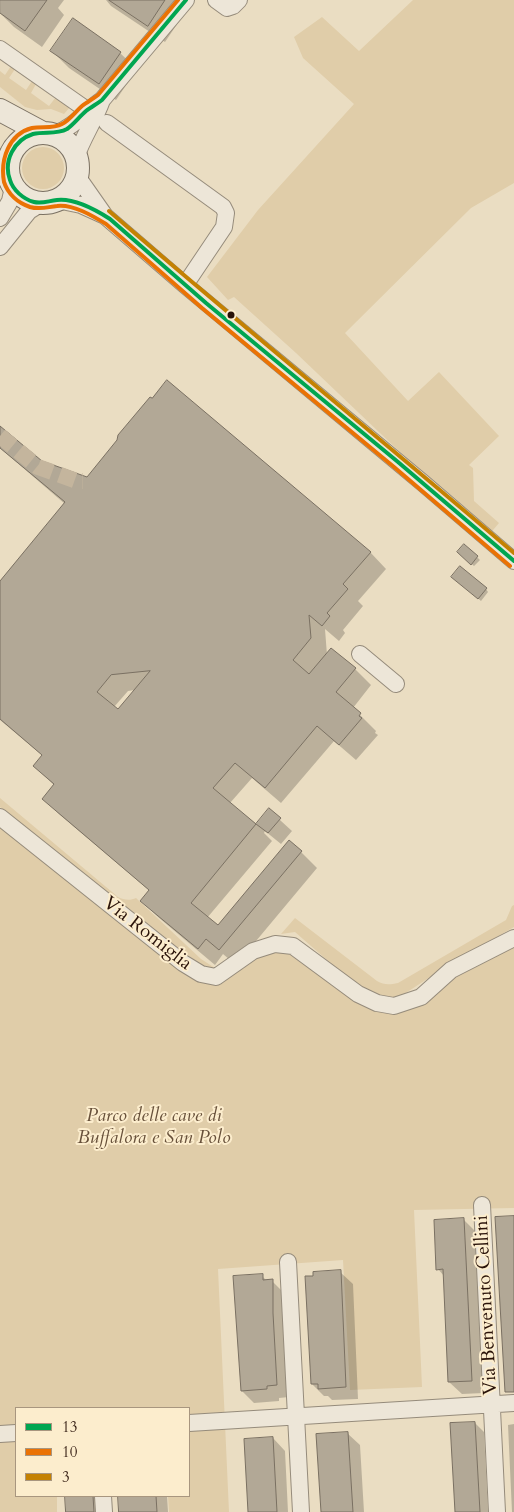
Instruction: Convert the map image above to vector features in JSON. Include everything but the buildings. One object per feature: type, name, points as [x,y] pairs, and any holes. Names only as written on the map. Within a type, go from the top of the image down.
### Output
[{"type":"street","points":[[8,160],[11,151],[24,138],[72,126],[87,110],[102,100],[186,0]]},
{"type":"street","points":[[216,0],[230,8],[239,0]]},
{"type":"street","points":[[0,49],[87,110]]},
{"type":"street","points":[[0,247],[29,211],[70,190],[84,137],[102,100]]},
{"type":"street","points":[[0,110],[68,143],[73,150],[77,167],[105,216]]},
{"type":"street","points":[[107,123],[223,207],[226,213],[224,226],[184,285]]},
{"type":"street","points":[[0,136],[8,160],[8,174],[13,187],[18,193],[26,198],[81,205],[105,216],[184,285],[514,561]]},
{"type":"street","points":[[0,218],[10,201],[13,187]]},
{"type":"street","points":[[360,654],[396,684]]},
{"type":"street","name":"Via Romiglia","points":[[0,817],[183,963],[200,974],[216,978],[253,951],[275,944],[293,946],[358,994],[377,1003],[394,1006],[421,997],[450,970],[514,938]]},
{"type":"street","name":"Via Benvenuto Cellini","points":[[482,1206],[491,1404]]},
{"type":"street","points":[[288,1262],[301,1512]]},
{"type":"street","name":"Via Benvenuto Cellini","points":[[190,1423],[514,1403]]},
{"type":"street","points":[[491,1404],[497,1512]]},
{"type":"street","points":[[0,1434],[15,1433]]},
{"type":"street","points":[[103,1497],[104,1512]]},
{"type":"green space","points":[[413,0],[514,0],[514,183],[471,208],[345,333],[408,401],[439,372],[499,436],[469,465],[473,468],[474,501],[499,523],[488,536],[296,353],[234,297],[228,300],[207,277],[258,210],[354,104],[303,58],[294,37],[322,17],[359,51]]},
{"type":"green space","points":[[11,66],[15,69],[9,78],[26,90],[32,81],[36,84],[31,93],[49,106],[56,97],[70,107],[64,114],[51,109],[37,110],[25,107],[0,87],[0,71],[5,75]]},
{"type":"green space","points":[[43,147],[58,153],[64,168],[58,183],[43,189],[28,183],[22,168],[28,153]]},
{"type":"green space","points":[[0,798],[118,897],[127,900],[136,898],[201,959],[215,968],[210,970],[204,967],[75,869],[0,807]]},
{"type":"green space","name":"Parco delle cave di Buffalora e San Polo","points":[[0,823],[201,981],[221,984],[258,957],[275,951],[289,954],[373,1010],[400,1013],[426,1003],[457,975],[514,945],[514,1208],[414,1210],[422,1387],[350,1390],[343,1260],[218,1269],[229,1512],[169,1512],[168,1497],[190,1497],[190,1407],[15,1407],[15,1497],[57,1497],[57,1512],[0,1512]]},
{"type":"green space","points":[[514,905],[514,927],[447,966],[398,998],[384,998],[359,988],[295,932],[281,934],[295,918],[377,981],[384,984],[392,984],[398,983],[506,920]]},
{"type":"tunnel","points":[[0,436],[38,467],[77,481],[83,481]]},
{"type":"transit line","name":"10","points":[[178,0],[98,95],[62,124],[32,128],[17,136],[8,149],[3,165],[4,182],[8,190],[21,203],[30,207],[70,207],[83,211],[106,224],[202,308],[510,566]]},
{"type":"transit line","name":"13","points":[[186,0],[102,100],[86,111],[67,129],[59,132],[33,134],[20,141],[9,159],[8,173],[13,187],[30,201],[42,203],[57,200],[70,201],[92,209],[110,219],[206,303],[514,561]]},
{"type":"transit line","name":"3","points":[[109,211],[514,553]]}]
